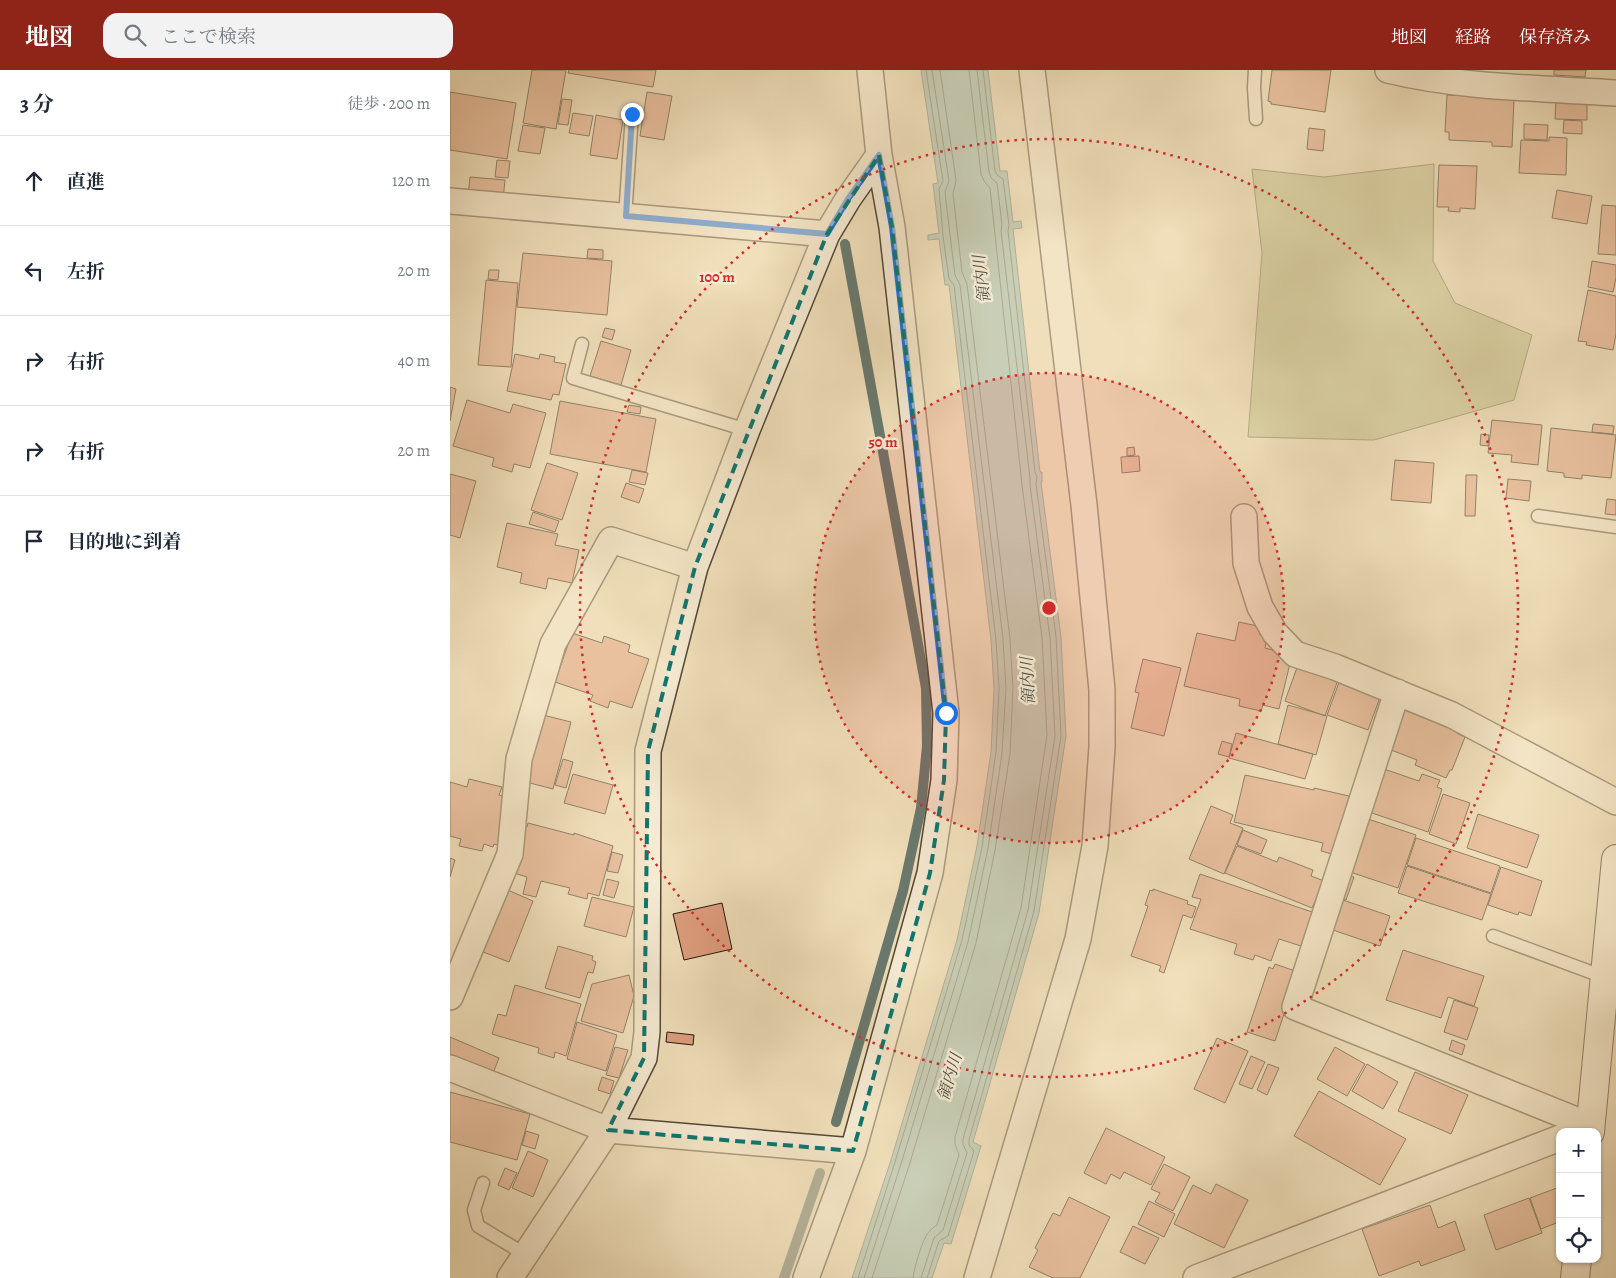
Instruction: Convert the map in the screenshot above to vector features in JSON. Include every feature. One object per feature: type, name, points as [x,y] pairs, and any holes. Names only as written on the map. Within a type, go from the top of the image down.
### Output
[{"type":"main road","points":[[1586,1128],[1616,859]]},
{"type":"main road","points":[[1575,1278],[1577,1263]]},
{"type":"street","points":[[806,1278],[853,1151],[930,873],[944,780],[945,703],[892,227],[879,155],[870,70]]},
{"type":"street","points":[[977,1278],[1078,939],[1095,846],[1102,748],[1102,690],[1091,573],[1032,70]]},
{"type":"street","points":[[1388,70],[1419,78],[1616,93]]},
{"type":"street","points":[[510,1278],[608,1130],[644,1058],[647,1032],[648,751],[695,567],[747,430],[827,234],[848,199],[879,155]]},
{"type":"street","points":[[450,201],[827,234]]},
{"type":"street","points":[[1244,517],[1246,563],[1260,607],[1275,633],[1295,654],[1335,667],[1452,715],[1616,802]]},
{"type":"street","points":[[450,997],[510,854],[519,759],[553,644],[611,540],[695,567]]},
{"type":"street","points":[[1397,692],[1295,1007],[1581,1128]]},
{"type":"street","points":[[450,1068],[608,1130],[853,1151]]},
{"type":"street","points":[[1196,1278],[1556,1140]]},
{"type":"lane","points":[[1255,70],[1256,119]]},
{"type":"lane","points":[[626,216],[632,114]]},
{"type":"lane","points":[[582,344],[573,378],[747,430]]},
{"type":"lane","points":[[1538,516],[1616,527]]},
{"type":"lane","points":[[1493,936],[1604,977]]},
{"type":"lane","points":[[483,1183],[474,1210],[478,1226],[526,1255]]},
{"type":"highlighted area","points":[[879,155],[892,227],[946,713],[944,780],[930,873],[853,1151],[608,1130],[644,1058],[648,751],[695,567],[827,234]]},
{"type":"green space","points":[[1434,164],[1433,261],[1455,303],[1532,335],[1514,400],[1374,440],[1248,437],[1262,253],[1252,169],[1324,177]]},
{"type":"water","name":"領内川","points":[[921,70],[988,70],[1000,171],[1007,171],[1013,222],[1021,221],[1022,228],[1013,229],[1040,472],[1042,472],[1041,482],[1061,637],[1066,736],[1039,913],[973,1142],[981,1146],[951,1244],[944,1243],[932,1278],[852,1278],[891,1160],[957,940],[977,846],[991,752],[994,689],[991,640],[949,285],[945,285],[939,239],[928,240],[928,235],[939,233],[933,184],[938,183]]},
{"type":"building","points":[[532,70],[566,70],[556,129],[523,123]]},
{"type":"building","points":[[569,70],[656,70],[653,87],[568,73]]},
{"type":"building","points":[[1272,70],[1331,70],[1325,112],[1271,104],[1268,101]]},
{"type":"building","points":[[1554,70],[1586,70],[1585,77],[1554,75]]},
{"type":"building","points":[[450,92],[516,103],[507,159],[450,150]]},
{"type":"building","points":[[647,92],[672,96],[664,140],[640,136]]},
{"type":"building","points":[[1447,95],[1514,98],[1512,147],[1492,146],[1492,142],[1449,140],[1449,132],[1445,132]]},
{"type":"building","points":[[1556,98],[1587,99],[1587,120],[1555,119]]},
{"type":"building","points":[[562,99],[572,100],[568,125],[558,124]]},
{"type":"building","points":[[573,113],[593,116],[589,136],[569,133]]},
{"type":"building","points":[[596,115],[623,120],[617,159],[590,155]]},
{"type":"building","points":[[1564,120],[1582,121],[1582,134],[1563,133]]},
{"type":"building","points":[[1524,124],[1548,125],[1547,140],[1524,139]]},
{"type":"building","points":[[523,125],[545,128],[540,154],[518,151]]},
{"type":"building","points":[[1309,128],[1325,130],[1323,151],[1307,149]]},
{"type":"building","points":[[1549,137],[1567,138],[1566,175],[1519,173],[1521,140],[1549,141]]},
{"type":"building","points":[[497,160],[510,161],[508,178],[495,177]]},
{"type":"building","points":[[1439,165],[1477,166],[1475,209],[1460,208],[1460,212],[1448,211],[1449,207],[1437,207]]},
{"type":"building","points":[[470,177],[505,180],[503,200],[468,196]]},
{"type":"building","points":[[1557,190],[1592,196],[1587,224],[1552,218]]},
{"type":"building","points":[[1602,205],[1616,206],[1616,255],[1598,254]]},
{"type":"building","points":[[588,249],[603,250],[603,259],[587,258]]},
{"type":"building","points":[[523,253],[612,261],[607,315],[517,307]]},
{"type":"building","points":[[1592,261],[1616,265],[1613,292],[1588,287]]},
{"type":"building","points":[[489,270],[499,270],[498,280],[488,279]]},
{"type":"building","points":[[486,280],[518,283],[511,367],[478,365]]},
{"type":"building","points":[[1588,290],[1616,296],[1616,334],[1613,350],[1586,345],[1587,342],[1578,341]]},
{"type":"building","points":[[605,328],[615,330],[612,340],[602,337]]},
{"type":"building","points":[[601,341],[631,350],[621,385],[590,376]]},
{"type":"building","points":[[515,354],[539,359],[540,354],[555,357],[554,362],[566,364],[559,395],[553,394],[551,400],[507,391]]},
{"type":"building","points":[[450,387],[456,389],[450,421]]},
{"type":"building","points":[[467,400],[510,413],[513,404],[546,413],[530,468],[514,464],[512,472],[492,466],[494,458],[453,446]]},
{"type":"building","points":[[560,401],[656,419],[646,472],[550,454]]},
{"type":"building","points":[[629,405],[641,407],[640,414],[627,412]]},
{"type":"building","points":[[1492,420],[1542,425],[1538,465],[1511,462],[1512,455],[1488,453]]},
{"type":"building","points":[[1593,424],[1614,426],[1613,434],[1592,432]]},
{"type":"building","points":[[1551,428],[1616,435],[1611,478],[1582,475],[1582,479],[1564,477],[1564,473],[1547,471]]},
{"type":"building","points":[[1481,434],[1489,435],[1488,446],[1480,445]]},
{"type":"building","points":[[1134,447],[1135,455],[1127,456],[1127,448]]},
{"type":"building","points":[[1139,456],[1140,471],[1122,473],[1121,457]]},
{"type":"building","points":[[1395,460],[1434,463],[1431,503],[1391,500]]},
{"type":"building","points":[[547,463],[578,473],[562,520],[531,510]]},
{"type":"building","points":[[632,470],[648,473],[645,485],[629,482]]},
{"type":"building","points":[[450,474],[476,481],[460,538],[450,535]]},
{"type":"building","points":[[1466,475],[1477,475],[1475,516],[1465,516]]},
{"type":"building","points":[[1508,479],[1531,481],[1529,501],[1506,498]]},
{"type":"building","points":[[626,483],[644,489],[639,503],[621,497]]},
{"type":"building","points":[[1607,499],[1616,500],[1616,515],[1605,514]]},
{"type":"building","points":[[533,512],[559,521],[555,532],[529,524]]},
{"type":"building","points":[[507,523],[558,534],[555,545],[579,550],[572,583],[548,578],[546,589],[520,583],[522,573],[497,567]]},
{"type":"building","points":[[1239,622],[1262,627],[1260,635],[1267,637],[1265,648],[1292,655],[1279,709],[1263,705],[1261,711],[1239,706],[1240,699],[1184,686],[1197,633],[1235,641]]},
{"type":"building","points":[[572,633],[602,643],[604,636],[630,645],[628,652],[649,659],[632,708],[610,701],[608,708],[590,701],[593,695],[555,682]]},
{"type":"building","points":[[1143,659],[1181,668],[1164,736],[1131,728],[1139,693],[1135,692]]},
{"type":"building","points":[[1299,662],[1339,677],[1325,716],[1285,701]]},
{"type":"building","points":[[1341,677],[1382,692],[1368,730],[1327,715]]},
{"type":"building","points":[[1288,705],[1327,716],[1316,755],[1278,744]]},
{"type":"building","points":[[1402,709],[1459,732],[1458,734],[1465,737],[1452,770],[1450,770],[1446,778],[1415,765],[1417,760],[1386,748]]},
{"type":"building","points":[[539,714],[571,722],[553,789],[522,781]]},
{"type":"building","points":[[1236,733],[1313,754],[1305,779],[1229,758]]},
{"type":"building","points":[[1222,741],[1232,744],[1229,757],[1218,754]]},
{"type":"building","points":[[563,759],[573,762],[566,788],[555,785]]},
{"type":"building","points":[[1381,768],[1419,781],[1422,774],[1440,780],[1437,787],[1442,789],[1428,832],[1366,811]]},
{"type":"building","points":[[573,774],[613,785],[605,814],[564,803]]},
{"type":"building","points":[[1245,775],[1349,796],[1337,847],[1332,854],[1321,851],[1323,843],[1234,822]]},
{"type":"building","points":[[469,779],[502,787],[499,795],[506,797],[502,846],[494,844],[493,847],[484,844],[482,851],[459,846],[461,839],[450,836],[450,782],[467,787]]},
{"type":"building","points":[[1443,794],[1470,803],[1456,844],[1429,834]]},
{"type":"building","points":[[1211,806],[1233,815],[1230,823],[1243,828],[1224,874],[1189,859]]},
{"type":"building","points":[[1478,814],[1539,835],[1527,868],[1467,848]]},
{"type":"building","points":[[1362,817],[1416,835],[1398,888],[1344,870]]},
{"type":"building","points":[[528,823],[574,835],[574,833],[613,846],[599,896],[588,893],[587,899],[568,894],[570,888],[541,881],[536,897],[523,894],[527,877],[514,873],[519,825],[527,827]]},
{"type":"building","points":[[1243,830],[1267,840],[1261,854],[1237,845]]},
{"type":"building","points":[[1416,838],[1500,866],[1491,893],[1407,865]]},
{"type":"building","points":[[1237,846],[1277,862],[1279,857],[1313,870],[1311,876],[1324,881],[1312,908],[1225,873]]},
{"type":"building","points":[[612,852],[623,855],[618,873],[607,871]]},
{"type":"building","points":[[450,858],[455,860],[450,877]]},
{"type":"building","points":[[1407,866],[1491,894],[1482,920],[1398,893]]},
{"type":"building","points":[[1501,867],[1542,881],[1531,916],[1519,912],[1518,915],[1488,905]]},
{"type":"building","points":[[1200,874],[1315,913],[1304,947],[1279,939],[1271,961],[1255,955],[1253,960],[1234,954],[1237,944],[1190,929],[1201,899],[1192,897]]},
{"type":"building","points":[[1345,875],[1354,877],[1346,900],[1337,897]]},
{"type":"building","points":[[607,879],[619,882],[614,898],[603,895]]},
{"type":"building","points":[[503,888],[533,901],[509,962],[478,950]]},
{"type":"building","points":[[1153,889],[1188,901],[1187,904],[1196,907],[1192,918],[1183,915],[1164,973],[1159,971],[1161,966],[1131,956],[1148,906],[1145,905],[1150,890],[1153,891]]},
{"type":"building","points":[[592,897],[634,907],[626,937],[584,926]]},
{"type":"building","points":[[1337,898],[1390,916],[1380,946],[1327,928]]},
{"type":"building","points":[[722,903],[732,949],[684,960],[673,914]]},
{"type":"building","points":[[558,946],[593,956],[592,960],[596,962],[593,973],[588,972],[580,998],[545,988]]},
{"type":"building","points":[[1403,950],[1484,976],[1474,1006],[1448,997],[1441,1018],[1386,1000]]},
{"type":"building","points":[[1275,964],[1298,972],[1275,1041],[1247,1032],[1269,967],[1273,969]]},
{"type":"building","points":[[629,975],[634,996],[623,1033],[581,1021],[592,984]]},
{"type":"building","points":[[515,985],[581,1004],[566,1056],[555,1052],[554,1058],[538,1053],[539,1048],[492,1034],[498,1014],[506,1016]]},
{"type":"building","points":[[1454,1000],[1478,1008],[1467,1040],[1444,1032]]},
{"type":"building","points":[[577,1022],[617,1035],[606,1071],[567,1059]]},
{"type":"building","points":[[667,1032],[694,1035],[693,1045],[666,1042]]},
{"type":"building","points":[[450,1037],[499,1058],[491,1078],[450,1061]]},
{"type":"building","points":[[1217,1038],[1248,1051],[1225,1103],[1194,1089]]},
{"type":"building","points":[[1452,1040],[1465,1045],[1462,1055],[1449,1050]]},
{"type":"building","points":[[615,1047],[628,1050],[619,1078],[606,1075]]},
{"type":"building","points":[[1335,1047],[1365,1064],[1347,1096],[1317,1079]]},
{"type":"building","points":[[1251,1056],[1265,1062],[1252,1089],[1239,1084]]},
{"type":"building","points":[[1268,1064],[1279,1068],[1267,1095],[1257,1090]]},
{"type":"building","points":[[1367,1064],[1398,1082],[1383,1109],[1352,1091]]},
{"type":"building","points":[[1415,1072],[1468,1095],[1451,1134],[1398,1111]]},
{"type":"building","points":[[602,1077],[614,1081],[610,1094],[598,1090]]},
{"type":"building","points":[[1319,1091],[1406,1139],[1380,1185],[1294,1136]]},
{"type":"building","points":[[450,1092],[530,1114],[517,1160],[450,1142]]},
{"type":"building","points":[[1106,1128],[1165,1157],[1151,1185],[1124,1172],[1120,1179],[1111,1174],[1106,1184],[1084,1173]]},
{"type":"building","points":[[526,1131],[539,1135],[535,1149],[522,1145]]},
{"type":"building","points":[[528,1151],[548,1160],[533,1197],[512,1188]]},
{"type":"building","points":[[1164,1164],[1190,1177],[1173,1211],[1155,1202],[1160,1193],[1151,1189]]},
{"type":"building","points":[[505,1168],[517,1173],[509,1190],[498,1185]]},
{"type":"building","points":[[1216,1184],[1248,1200],[1224,1248],[1174,1224],[1193,1185],[1211,1194]]},
{"type":"building","points":[[1556,1188],[1556,1223],[1541,1229],[1530,1198]]},
{"type":"building","points":[[1069,1197],[1110,1217],[1080,1278],[1053,1278],[1029,1267],[1038,1250],[1035,1248],[1053,1213],[1060,1216]]},
{"type":"building","points":[[1529,1198],[1542,1233],[1496,1250],[1484,1215]]},
{"type":"building","points":[[1149,1201],[1175,1214],[1164,1237],[1138,1224]]},
{"type":"building","points":[[1430,1205],[1438,1228],[1455,1221],[1465,1250],[1421,1266],[1419,1261],[1379,1276],[1362,1229]]},
{"type":"building","points":[[1133,1226],[1159,1238],[1145,1264],[1120,1252]]},
{"type":"waterway","points":[[836,1122],[903,891],[921,808],[927,746],[926,688],[845,244]]},
{"type":"waterway","points":[[784,1278],[820,1173]]},
{"type":"route","points":[[632,114],[626,216],[827,234],[848,199],[879,155],[892,227],[946,713]]}]
